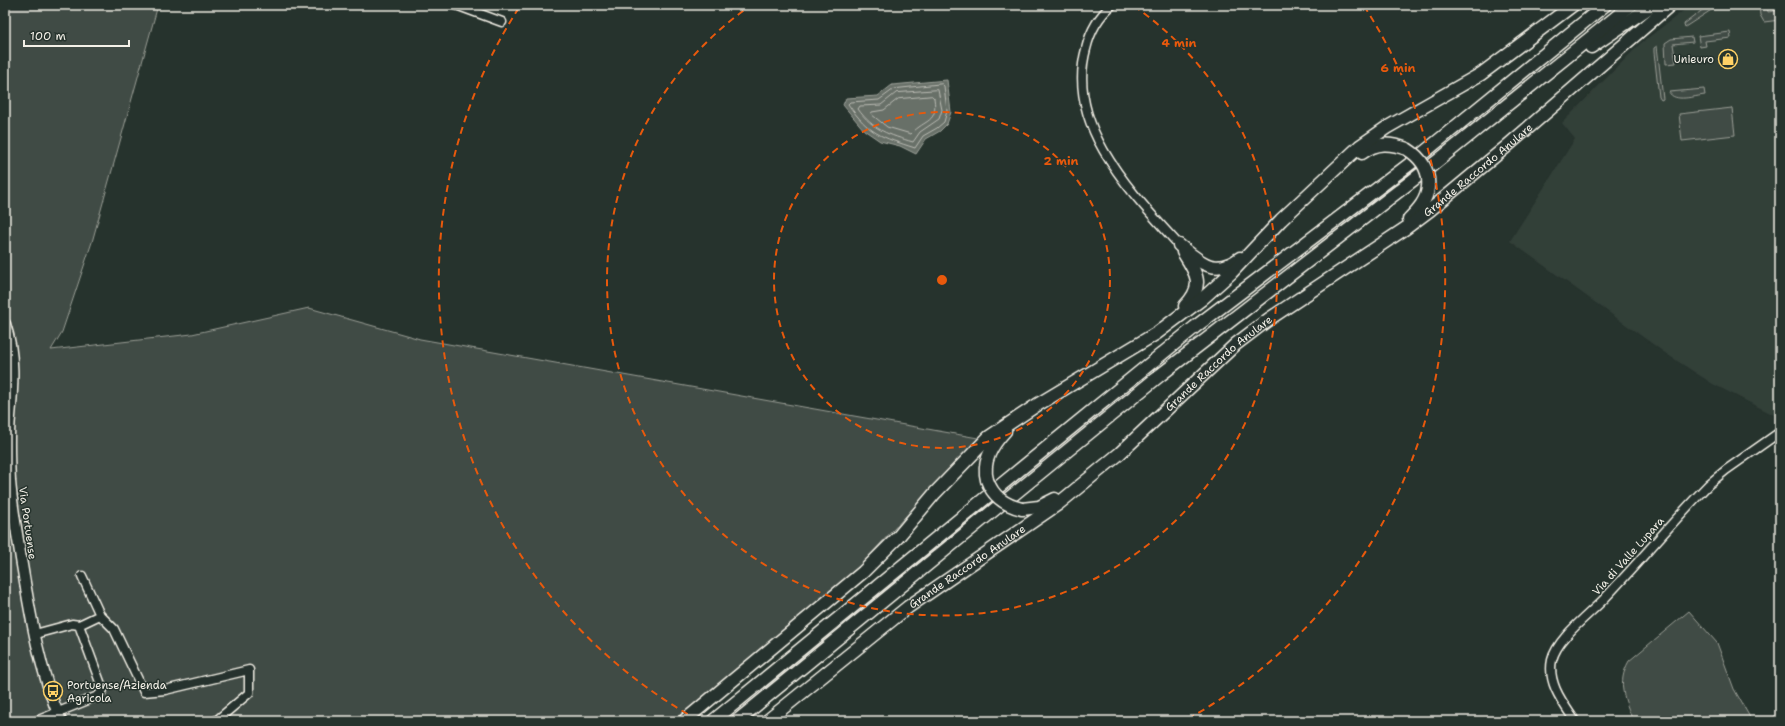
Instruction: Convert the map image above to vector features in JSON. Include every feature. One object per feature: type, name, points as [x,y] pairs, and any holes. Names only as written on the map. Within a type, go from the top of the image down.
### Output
[{"type":"highway","points":[[1179,245],[1207,265],[1216,268],[1224,267],[1240,257],[1363,144],[1386,128],[1481,74],[1573,5]]},
{"type":"highway","points":[[1588,19],[1600,5]]},
{"type":"highway","points":[[713,721],[1195,328],[1418,157],[1605,5]]},
{"type":"highway","name":"Grande Raccordo Anulare","points":[[737,721],[1159,376],[1426,170],[1631,5]]},
{"type":"highway","points":[[1531,86],[1653,5]]},
{"type":"highway","name":"Grande Raccordo Anulare","points":[[767,721],[908,607],[1058,504],[1124,449],[1236,344],[1269,319],[1388,240],[1430,210],[1500,152],[1670,5]]},
{"type":"highway","points":[[684,721],[863,572],[981,445],[1037,405],[1157,333],[1205,301],[1233,276],[1335,175],[1364,152],[1381,144],[1389,144],[1407,149],[1422,163],[1427,175],[1428,187],[1422,205],[1388,240]]},
{"type":"highway","points":[[1157,333],[1202,299],[1231,273],[1281,220]]},
{"type":"highway","points":[[1157,333],[1187,305],[1198,288],[1196,275],[1179,245]]},
{"type":"highway","points":[[1037,405],[1008,429],[994,444],[986,464],[987,480],[994,493],[1001,501],[1022,509],[1046,504],[1095,474]]},
{"type":"main road","name":"Via Portuense","points":[[5,324],[9,336],[13,367],[13,393],[10,418],[10,481],[26,590],[35,634],[50,691],[59,717]]},
{"type":"street","points":[[456,5],[502,22]]},
{"type":"street","points":[[1112,5],[1095,25],[1085,51],[1083,84],[1086,107],[1094,132],[1109,160],[1144,207],[1179,245]]},
{"type":"street","name":"Via di Valle Lupara","points":[[1575,721],[1560,698],[1552,680],[1552,660],[1558,646],[1605,598],[1709,484],[1726,470],[1780,432]]},
{"type":"street","points":[[82,576],[100,615],[114,629],[144,692],[165,690],[249,670],[249,693],[216,721]]},
{"type":"street","points":[[35,634],[72,624],[79,625],[100,615]]},
{"type":"street","points":[[36,721],[59,717],[98,696],[102,690],[79,625]]},
{"type":"shaded area","points":[[5,5],[158,5],[92,242],[62,332],[51,350],[192,334],[309,308],[420,339],[978,438],[857,569],[675,721],[5,721]]},
{"type":"shaded area","points":[[1691,5],[1780,5],[1780,418],[1713,384],[1668,355],[1510,241],[1575,139],[1562,123],[1641,43]]},
{"type":"shaded area","points":[[1709,5],[1719,5],[1685,27],[1684,24]]},
{"type":"shaded area","points":[[1759,5],[1767,5],[1768,12],[1780,10],[1780,20],[1764,22],[1760,15]]},
{"type":"shaded area","points":[[1730,32],[1731,38],[1705,41],[1706,46],[1700,47],[1698,36]]},
{"type":"shaded area","points":[[1692,37],[1693,42],[1673,44],[1676,63],[1666,64],[1665,43],[1671,39]]},
{"type":"shaded area","points":[[1657,46],[1663,99],[1661,100],[1659,97],[1654,52],[1654,48]]},
{"type":"shaded area","points":[[1704,89],[1705,95],[1685,98],[1675,97],[1669,92]]},
{"type":"shaded area","points":[[1732,108],[1735,135],[1682,141],[1679,114]]},
{"type":"shaded area","points":[[1689,611],[1717,643],[1734,689],[1752,721],[1633,721],[1622,684],[1625,669],[1629,661]]},
{"type":"water","points":[[947,80],[951,112],[947,124],[940,131],[926,139],[916,154],[900,146],[880,141],[864,130],[843,105],[846,98],[878,96],[892,85]]},
{"type":"place","name":"Unieuro","points":[[1728,59]]},
{"type":"place","name":"Portuense/Azienda Agricola","points":[[53,691]]}]
